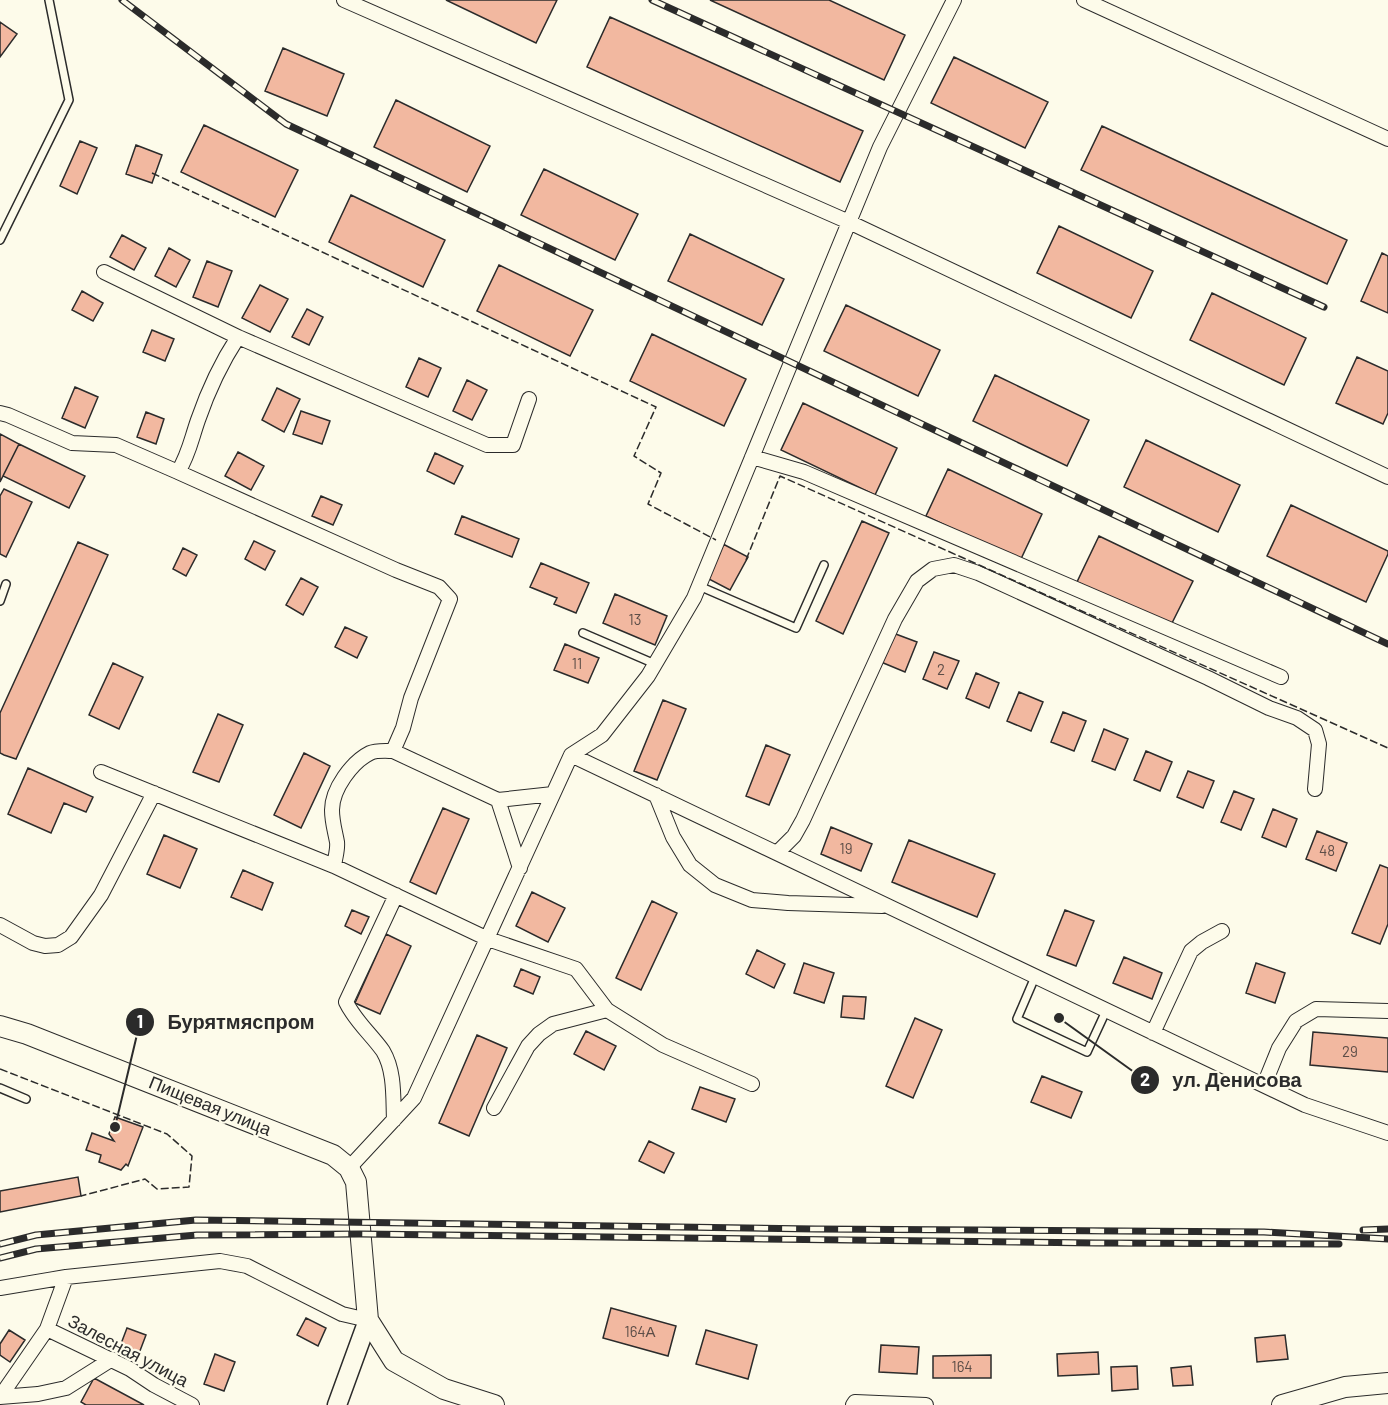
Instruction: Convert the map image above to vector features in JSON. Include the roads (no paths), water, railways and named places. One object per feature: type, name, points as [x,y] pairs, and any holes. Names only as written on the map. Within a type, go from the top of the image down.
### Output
[{"type":"main road","name":"Пищевая улица","points":[[0,1026],[27,1034],[333,1155],[349,1168]]},
{"type":"main road","points":[[349,1168],[356,1182],[368,1320],[394,1361],[444,1389],[494,1405]]},
{"type":"main road","points":[[1282,1405],[1324,1396],[1345,1387],[1388,1383]]},
{"type":"street","points":[[344,0],[849,222],[1388,477]]},
{"type":"street","points":[[349,1168],[414,1098],[571,755],[602,735],[648,676],[694,598],[880,147],[954,0]]},
{"type":"street","points":[[1084,0],[1388,139]]},
{"type":"street","points":[[104,272],[238,337],[487,445],[513,445],[529,399]]},
{"type":"street","points":[[178,472],[187,458],[210,388],[226,355],[238,337]]},
{"type":"street","points":[[0,413],[72,443],[116,446],[439,587],[450,599],[393,751]]},
{"type":"street","points":[[752,457],[804,472],[1281,677]]},
{"type":"street","points":[[777,853],[794,836],[803,820],[895,619],[917,581],[933,569],[954,565],[978,573],[1269,708],[1297,718],[1315,729],[1319,744],[1315,789]]},
{"type":"street","points":[[334,866],[337,844],[333,828],[332,807],[336,791],[345,776],[371,752],[393,751],[498,800],[553,794]]},
{"type":"street","points":[[571,755],[1305,1105],[1388,1133]]},
{"type":"street","points":[[101,772],[334,866],[488,939],[576,969],[607,1010],[663,1045],[752,1084]]},
{"type":"street","points":[[0,925],[33,943],[45,946],[58,945],[71,937],[101,895],[154,793]]},
{"type":"street","points":[[656,795],[673,837],[690,865],[715,885],[752,900],[887,906]]},
{"type":"street","points":[[498,800],[520,868]]},
{"type":"street","points":[[394,1120],[390,1069],[384,1052],[352,1013],[346,1002],[396,895]]},
{"type":"street","points":[[1153,1033],[1191,951],[1202,942],[1222,932]]},
{"type":"street","points":[[1264,1085],[1279,1048],[1296,1022],[1316,1009],[1388,1011]]},
{"type":"street","points":[[494,1108],[528,1046],[539,1034],[553,1024],[607,1010]]},
{"type":"street","points":[[0,1288],[66,1277],[219,1261],[247,1266],[342,1314],[368,1320],[337,1405]]},
{"type":"street","name":"Залесная улица","points":[[0,1397],[47,1329],[66,1277]]},
{"type":"street","name":"Залесная улица","points":[[47,1329],[112,1359],[192,1405]]},
{"type":"street","points":[[0,1397],[38,1394],[66,1388],[112,1359]]},
{"type":"street","points":[[853,1405],[855,1402],[926,1405]]},
{"type":"lane","points":[[0,240],[69,100],[49,0]]},
{"type":"lane","points":[[699,586],[795,628],[824,565]]},
{"type":"lane","points":[[0,601],[6,584]]},
{"type":"lane","points":[[583,633],[655,664]]},
{"type":"lane","points":[[1035,977],[1017,1019],[1088,1052],[1106,1011]]},
{"type":"lane","points":[[0,1088],[26,1099]]},
{"type":"railway","points":[[122,0],[286,124],[1388,644]]},
{"type":"railway","points":[[652,0],[1324,307]]},
{"type":"railway","points":[[0,1244],[36,1235],[196,1220],[816,1229],[1264,1232],[1388,1239]]},
{"type":"railway","points":[[1363,1230],[1388,1229]]},
{"type":"railway","points":[[0,1258],[36,1249],[197,1235],[360,1234],[1339,1244]]},
{"type":"place","name":"ул. Денисова","points":[[1059,1018]]},
{"type":"place","name":"Бурятмяспром","points":[[115,1127]]}]
